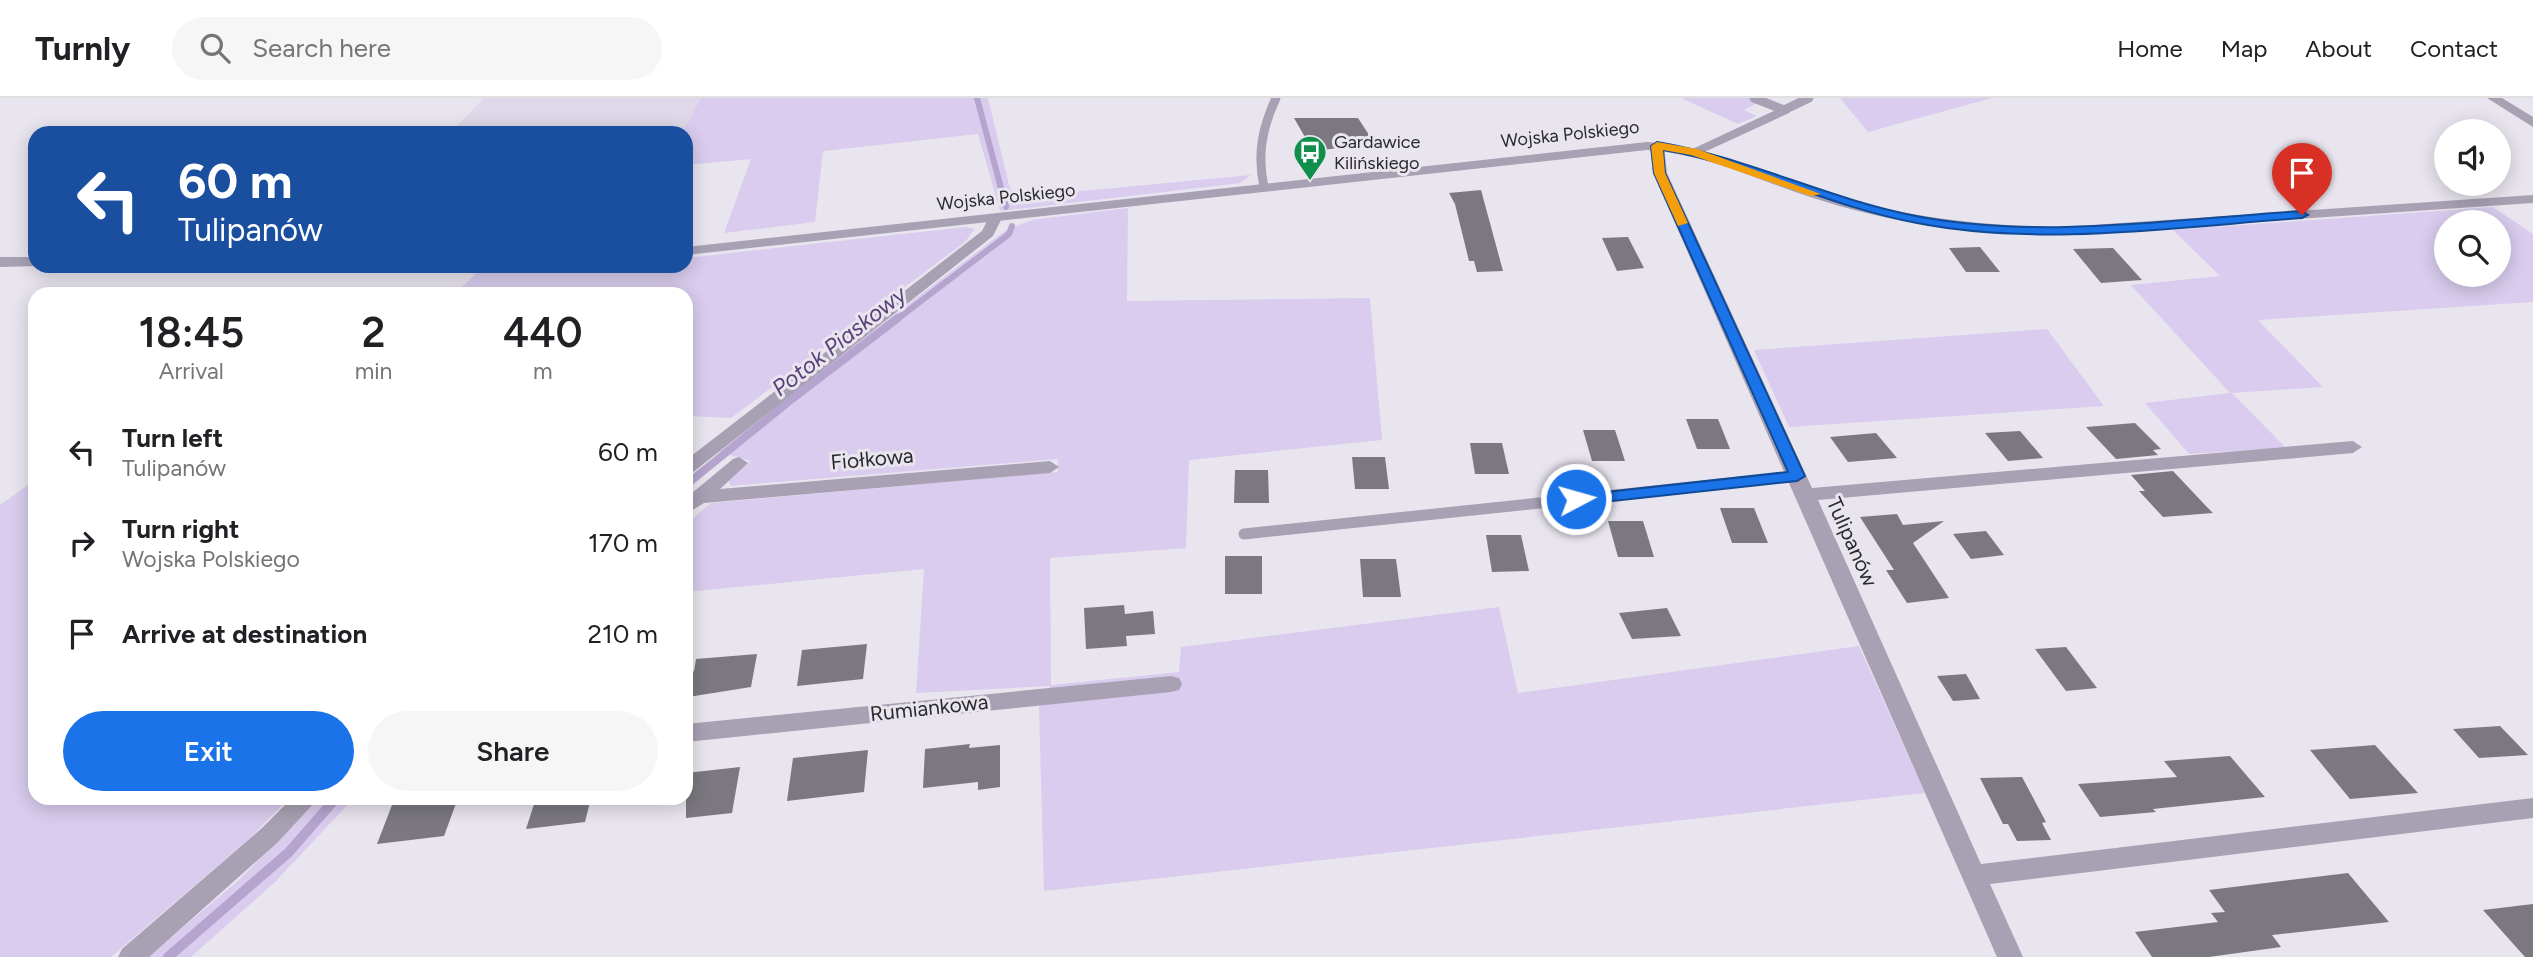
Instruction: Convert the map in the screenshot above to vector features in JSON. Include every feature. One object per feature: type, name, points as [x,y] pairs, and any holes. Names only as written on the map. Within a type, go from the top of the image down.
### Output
[{"type":"street","points":[[2493,98],[2533,123]]},
{"type":"street","points":[[1693,152],[1784,110]]},
{"type":"street","name":"Wojska Polskiego","points":[[693,250],[1594,150],[1657,146],[1693,152],[1857,206],[1936,223],[2000,231],[2062,231],[2533,199]]},
{"type":"street","name":"Tulipanów","points":[[1657,146],[1660,173],[2010,957]]},
{"type":"street","points":[[693,465],[988,233],[995,218]]},
{"type":"street","points":[[0,262],[28,262]]},
{"type":"street","points":[[1806,495],[2353,447]]},
{"type":"street","name":"Fiołkowa","points":[[693,502],[739,463]]},
{"type":"street","name":"Fiołkowa","points":[[693,503],[1050,467]]},
{"type":"street","name":"Rumiankowa","points":[[693,732],[1171,684]]},
{"type":"street","points":[[131,957],[270,835],[300,805]]},
{"type":"street","points":[[1973,876],[2533,808]]},
{"type":"lane","points":[[1264,187],[1259,169],[1263,124],[1276,98]]},
{"type":"lane","points":[[1754,98],[1784,110],[1809,98]]},
{"type":"lane","points":[[1244,534],[1797,476]]},
{"type":"shaded area","points":[[484,98],[701,98],[686,126],[457,126]]},
{"type":"shaded area","points":[[701,98],[988,98],[1010,189],[1029,196],[1251,175],[1240,183],[1000,211],[978,134],[823,151],[815,222],[724,233],[751,159],[693,164],[693,126],[686,126]]},
{"type":"shaded area","points":[[1681,98],[1767,98],[1744,110],[1757,116],[1738,124]]},
{"type":"shaded area","points":[[1840,98],[1992,98],[1868,132]]},
{"type":"shaded area","points":[[2493,207],[2497,210],[2451,210]]},
{"type":"shaded area","points":[[1128,208],[1127,301],[1370,298],[1382,440],[1189,460],[1186,548],[1050,558],[1051,685],[1179,672],[1181,647],[1499,607],[1518,693],[1859,646],[1925,793],[1044,891],[1039,707],[1050,686],[916,693],[924,569],[693,591],[693,518],[711,503],[1058,472],[1058,459],[730,486],[729,479],[751,461],[719,452],[804,383],[1006,230],[1032,220]]},
{"type":"shaded area","points":[[2434,211],[2434,287],[2511,287],[2511,219],[2533,234],[2533,302],[2258,320],[2323,387],[2232,393],[2286,448],[2189,454],[2145,403],[2230,393],[2131,285],[2220,276],[2173,230]]},
{"type":"shaded area","points":[[966,227],[974,229],[966,241],[731,418],[693,416],[693,287],[462,287],[477,273],[693,273],[693,257]]},
{"type":"shaded area","points":[[2047,329],[2104,406],[1789,427],[1754,350]]},
{"type":"shaded area","points":[[28,485],[28,805],[282,805],[250,838],[111,957],[0,957],[0,505]]},
{"type":"shaded area","points":[[313,805],[347,805],[275,882],[191,957],[148,957],[240,879]]},
{"type":"building","points":[[1294,118],[1358,118],[1375,144],[1313,151]]},
{"type":"building","points":[[1481,190],[1503,271],[1477,272],[1474,261],[1469,261],[1455,204],[1449,193]]},
{"type":"building","points":[[1628,237],[1644,268],[1617,271],[1602,238]]},
{"type":"building","points":[[1980,247],[2000,272],[1966,272],[1949,248]]},
{"type":"building","points":[[2113,248],[2142,280],[2101,283],[2073,249]]},
{"type":"building","points":[[1686,419],[1718,419],[1730,449],[1697,449]]},
{"type":"building","points":[[2135,423],[2161,449],[2153,450],[2158,455],[2116,459],[2086,427]]},
{"type":"building","points":[[1583,430],[1615,430],[1625,461],[1592,461]]},
{"type":"building","points":[[2020,431],[2043,458],[2008,461],[1985,433]]},
{"type":"building","points":[[1876,433],[1897,458],[1848,462],[1830,437]]},
{"type":"building","points":[[1470,443],[1502,443],[1509,474],[1475,474]]},
{"type":"building","points":[[1352,457],[1385,457],[1389,489],[1355,489]]},
{"type":"building","points":[[1235,470],[1268,470],[1269,503],[1234,503]]},
{"type":"building","points":[[2173,471],[2213,513],[2163,517],[2139,491],[2145,491],[2131,475]]},
{"type":"building","points":[[1720,508],[1754,508],[1768,543],[1732,543]]},
{"type":"building","points":[[1897,514],[1903,525],[1944,521],[1913,543],[1949,598],[1907,603],[1886,570],[1894,570],[1860,517]]},
{"type":"building","points":[[1608,521],[1643,521],[1654,557],[1618,557]]},
{"type":"building","points":[[1986,531],[2004,555],[1971,559],[1953,534]]},
{"type":"building","points":[[1486,535],[1521,535],[1529,571],[1492,572]]},
{"type":"building","points":[[1225,556],[1262,556],[1262,594],[1225,594]]},
{"type":"building","points":[[1360,559],[1396,559],[1401,597],[1363,597]]},
{"type":"building","points":[[1124,605],[1125,614],[1153,611],[1155,634],[1126,636],[1127,646],[1086,649],[1084,608]]},
{"type":"building","points":[[1667,608],[1681,636],[1632,639],[1619,613]]},
{"type":"building","points":[[867,644],[863,679],[797,686],[802,650]]},
{"type":"building","points":[[2066,647],[2097,688],[2066,691],[2035,649]]},
{"type":"building","points":[[757,654],[751,687],[693,696],[696,659]]},
{"type":"building","points":[[1966,674],[1980,699],[1953,701],[1937,676]]},
{"type":"building","points":[[2500,726],[2528,755],[2479,758],[2453,729]]},
{"type":"building","points":[[970,744],[969,748],[1000,745],[1000,787],[978,790],[978,782],[923,788],[925,749]]},
{"type":"building","points":[[2375,745],[2418,793],[2350,799],[2310,750]]},
{"type":"building","points":[[868,750],[864,792],[787,801],[793,758]]},
{"type":"building","points":[[2230,756],[2265,797],[2100,817],[2078,784],[2177,777],[2164,761]]},
{"type":"building","points":[[740,767],[732,813],[686,818],[686,805],[693,805],[693,772]]},
{"type":"building","points":[[2022,777],[2046,822],[2042,823],[2051,840],[2017,841],[2008,824],[2003,824],[1980,778]]},
{"type":"building","points":[[392,805],[455,805],[444,836],[377,844]]},
{"type":"building","points":[[534,805],[589,805],[585,822],[526,829]]},
{"type":"building","points":[[2348,873],[2389,922],[2272,935],[2281,947],[2209,957],[2152,957],[2135,932],[2218,922],[2211,913],[2225,912],[2209,890]]},
{"type":"building","points":[[2533,904],[2533,957],[2525,957],[2483,910]]},
{"type":"waterway","name":"Potok Piaskowy","points":[[977,98],[1006,207]]},
{"type":"waterway","name":"Potok Piaskowy","points":[[896,320],[1009,234],[1012,226]]},
{"type":"waterway","name":"Potok Piaskowy","points":[[693,479],[898,318]]},
{"type":"waterway","name":"Potok Piaskowy","points":[[168,957],[289,852],[330,805]]},
{"type":"slow traffic","points":[[1682,223],[1660,173],[1657,146],[1693,152],[1733,164],[1815,194]]},
{"type":"place","name":"Gardawice Kilińskiego","points":[[1310,182]]},
{"type":"route","points":[[1576,499],[1797,476],[1660,173],[1657,146],[1693,152],[1857,206],[1918,220],[1983,230],[2062,231],[2302,215]]}]
